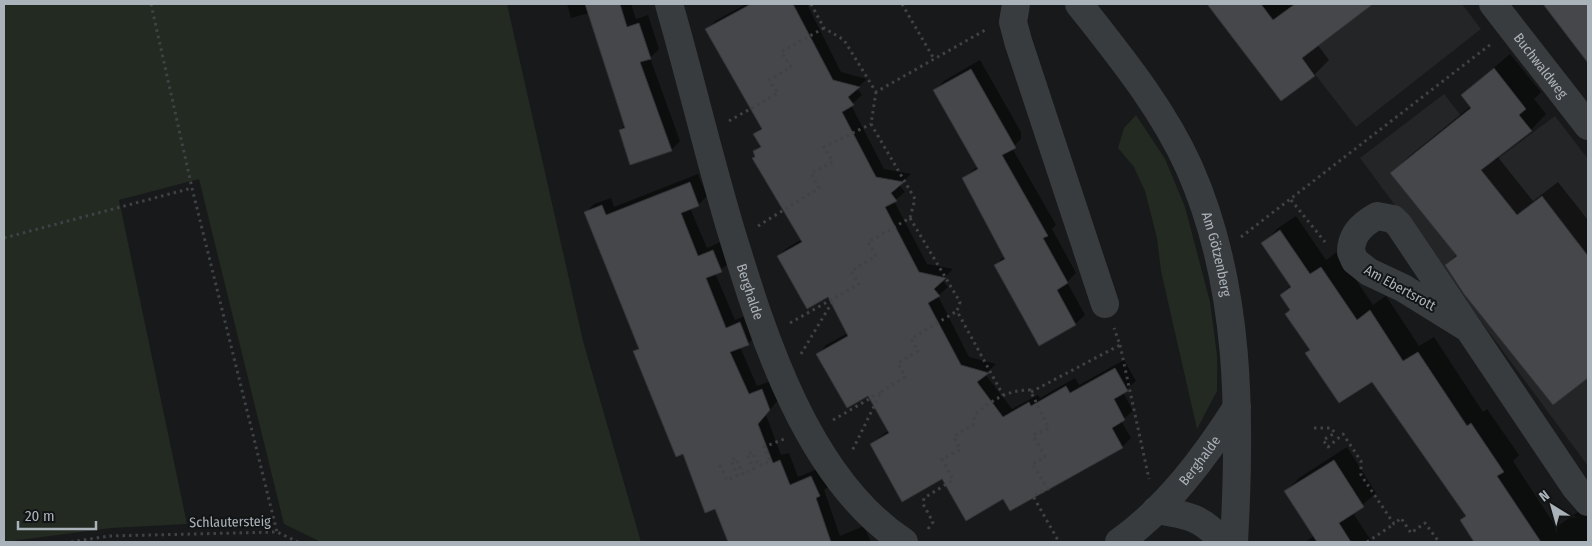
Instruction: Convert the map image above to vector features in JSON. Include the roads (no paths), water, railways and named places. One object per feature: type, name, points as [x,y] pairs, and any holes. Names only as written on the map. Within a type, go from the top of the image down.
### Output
[{"type":"street","name":"Berghalde","points":[[669,4],[710,159],[753,303],[784,382],[810,433],[855,500],[888,531],[904,542]]},
{"type":"street","name":"Am Götzenberg","points":[[1079,4],[1123,60],[1174,137],[1189,166],[1214,232],[1231,321],[1237,407],[1234,542]]},
{"type":"street","name":"Buchwaldweg","points":[[1493,4],[1588,126]]},
{"type":"street","points":[[1015,9],[1013,22],[1018,41],[1105,304]]},
{"type":"street","name":"Am Ebertsrott","points":[[1466,327],[1403,288],[1369,272],[1355,261],[1351,252],[1351,244],[1361,227],[1377,216],[1393,219],[1399,226],[1575,487],[1588,502]]},
{"type":"street","name":"Berghalde","points":[[1119,542],[1142,525],[1156,510],[1214,442],[1237,407]]},
{"type":"street","points":[[1156,510],[1193,517],[1205,524],[1223,542]]}]
